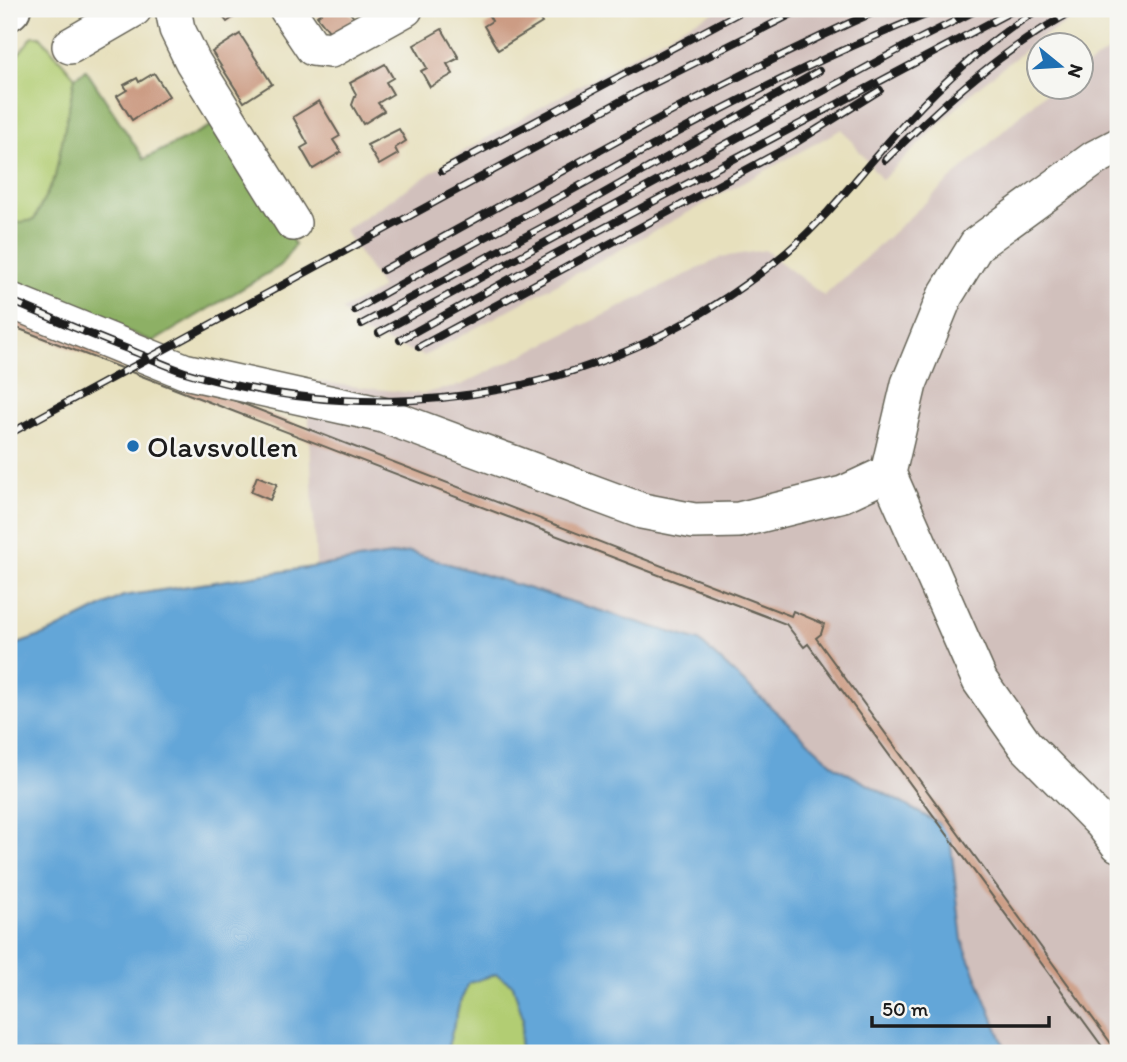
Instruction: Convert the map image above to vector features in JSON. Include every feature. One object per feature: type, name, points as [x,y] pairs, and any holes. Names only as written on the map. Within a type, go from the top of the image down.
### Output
[{"type":"street","points":[[70,46],[134,9]]},
{"type":"street","points":[[173,9],[177,29],[193,62],[293,223]]},
{"type":"street","points":[[286,9],[313,48],[331,50],[405,9]]},
{"type":"street","points":[[1118,146],[1095,158],[977,244],[945,296],[909,384],[888,473],[980,681],[1025,745],[1102,823],[1118,844]]},
{"type":"street","points":[[9,300],[184,371],[383,415],[642,512],[695,521],[739,520],[843,494],[888,473]]},
{"type":"shaded area","points":[[721,9],[1091,9],[1051,32],[1026,32],[1026,49],[977,88],[882,180],[842,129],[424,356],[362,333],[342,310],[382,288],[344,230],[464,151],[686,25]]},
{"type":"shaded area","points":[[1118,45],[1118,1053],[1007,1053],[962,940],[949,829],[836,767],[699,641],[410,552],[316,566],[307,381],[421,394],[461,385],[722,257],[765,250],[824,296],[1035,102],[1096,102],[1096,60]]},
{"type":"green space","points":[[33,36],[40,36],[75,77],[55,177],[34,220],[9,224],[9,66]]},
{"type":"green space","points":[[86,70],[144,159],[219,122],[295,245],[280,266],[153,342],[9,281],[9,224],[34,220],[55,177],[75,77]]},
{"type":"green space","points":[[496,974],[513,985],[523,1018],[519,1053],[437,1053],[447,1050],[460,1002],[469,983]]},
{"type":"water","points":[[410,552],[699,641],[836,767],[949,829],[962,940],[1007,1053],[519,1053],[523,1018],[513,985],[496,974],[469,983],[460,1002],[447,1050],[437,1053],[9,1053],[9,647],[49,633],[123,596]]},
{"type":"building","points":[[217,9],[247,9],[248,11],[227,22]]},
{"type":"building","points":[[326,9],[347,9],[355,19],[333,36],[317,16]]},
{"type":"building","points":[[485,9],[533,9],[542,23],[498,50],[484,26],[492,21]]},
{"type":"building","points":[[442,29],[459,58],[447,64],[453,74],[430,87],[421,71],[427,68],[414,45]]},
{"type":"building","points":[[240,34],[272,84],[244,102],[212,52]]},
{"type":"building","points":[[385,64],[393,78],[386,82],[393,94],[378,103],[384,111],[363,124],[352,105],[356,94],[350,83]]},
{"type":"building","points":[[154,73],[169,96],[132,120],[117,96],[127,90],[124,85],[137,78],[139,82]]},
{"type":"building","points":[[319,101],[340,136],[333,140],[341,152],[313,169],[301,148],[308,144],[293,117]]},
{"type":"building","points":[[399,129],[406,141],[395,148],[398,154],[379,165],[367,145]]},
{"type":"building","points":[[9,313],[791,616],[793,611],[824,624],[821,634],[816,638],[1118,1053],[1107,1053],[808,644],[804,647],[786,624],[9,325]]},
{"type":"building","points":[[257,476],[277,484],[270,500],[251,492]]},
{"type":"railway","points":[[442,171],[746,9]]},
{"type":"railway","points":[[9,434],[641,90],[802,9]]},
{"type":"railway","points":[[383,270],[692,101],[881,9]]},
{"type":"railway","points":[[355,310],[709,116],[800,70],[941,9]]},
{"type":"railway","points":[[379,333],[913,42],[979,9]]},
{"type":"railway","points":[[400,340],[551,256],[1016,9]]},
{"type":"railway","points":[[9,300],[178,370],[264,391],[344,400],[424,400],[502,389],[579,369],[653,339],[723,300],[788,251],[820,220],[938,90],[986,46],[1039,9]]},
{"type":"railway","points":[[885,160],[976,77],[1024,41],[1077,9]]},
{"type":"railway","points":[[362,324],[569,213],[819,71]]},
{"type":"railway","points":[[419,347],[792,145],[880,90]]},
{"type":"place","name":"Olavsvollen","points":[[133,446]]}]
